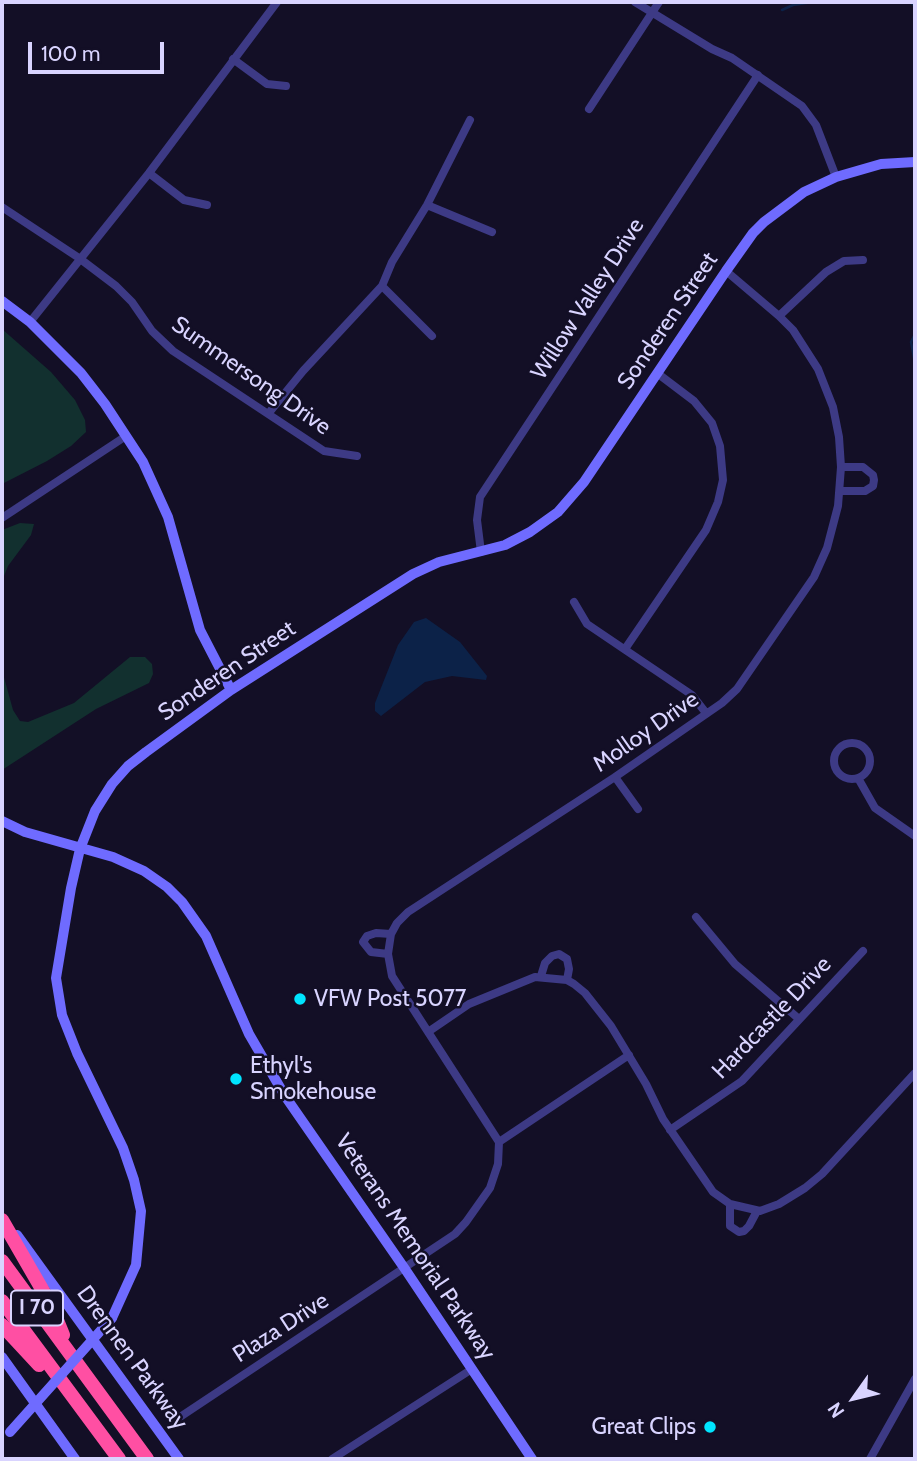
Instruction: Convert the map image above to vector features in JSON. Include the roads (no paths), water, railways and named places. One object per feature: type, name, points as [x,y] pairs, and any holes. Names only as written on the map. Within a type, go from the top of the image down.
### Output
[{"type":"highway","points":[[2,1220],[50,1303],[72,1356]]},
{"type":"highway","name":"I 70","points":[[2,1261],[147,1459]]},
{"type":"highway","name":"I 70","points":[[2,1301],[119,1459]]},
{"type":"highway","points":[[2,1325],[39,1365],[68,1391]]},
{"type":"street","points":[[30,322],[149,173],[277,2]]},
{"type":"street","points":[[635,2],[758,75],[802,106],[809,114],[826,148],[836,177]]},
{"type":"street","points":[[589,109],[659,2]]},
{"type":"street","points":[[233,59],[267,84],[286,86]]},
{"type":"street","name":"Willow Valley Drive","points":[[481,552],[477,520],[481,498],[758,75]]},
{"type":"street","points":[[268,414],[303,371],[382,286],[392,262],[427,205],[470,120]]},
{"type":"street","name":"Sonderen Street","points":[[6,1436],[112,1318],[127,1291],[136,1265],[141,1211],[134,1180],[123,1148],[77,1053],[62,1015],[56,987],[56,970],[80,849],[95,811],[112,784],[128,766],[230,690],[425,567],[505,545],[530,532],[558,512],[584,482],[726,271],[764,222],[804,192],[836,177],[881,164],[915,162]]},
{"type":"street","points":[[149,173],[184,200],[207,205]]},
{"type":"street","points":[[427,205],[492,232]]},
{"type":"street","name":"Summersong Drive","points":[[2,207],[116,286],[132,302],[152,331],[173,351],[324,451],[357,456]]},
{"type":"street","points":[[779,316],[826,272],[844,261],[863,260]]},
{"type":"street","name":"Molloy Drive","points":[[388,954],[371,952],[363,942],[367,936],[376,933],[391,934],[408,912],[615,777],[737,689],[814,577],[827,548],[840,491],[839,437],[833,407],[805,346],[779,316],[726,271]]},
{"type":"street","points":[[382,286],[432,336]]},
{"type":"street","points":[[2,301],[30,322],[81,373],[126,436],[158,492],[174,536],[200,629],[230,690]]},
{"type":"street","points":[[625,649],[706,530],[718,502],[723,480],[720,446],[712,423],[694,401],[657,373]]},
{"type":"street","points":[[2,517],[126,436]]},
{"type":"street","points":[[840,491],[865,491],[873,486],[874,480],[873,475],[863,467],[841,467]]},
{"type":"street","points":[[574,602],[587,624],[692,695],[706,713]]},
{"type":"street","points":[[844,745],[860,746],[868,754],[867,772],[859,778],[845,778],[836,770],[836,753],[844,745]]},
{"type":"street","points":[[615,777],[638,809]]},
{"type":"street","points":[[859,778],[875,808],[915,836]]},
{"type":"street","name":"Veterans Memorial Parkway","points":[[2,821],[25,832],[113,857],[144,871],[167,887],[198,923],[266,1065],[532,1459]]},
{"type":"street","points":[[696,917],[735,964],[799,1019]]},
{"type":"street","points":[[391,934],[388,954],[392,976],[499,1142],[495,1176],[490,1188],[466,1222],[455,1234],[405,1269]]},
{"type":"street","name":"Hardcastle Drive","points":[[670,1130],[742,1081],[863,951]]},
{"type":"street","points":[[541,976],[545,963],[552,956],[559,954],[567,958],[567,980]]},
{"type":"street","points":[[428,1032],[470,1003],[507,987],[541,976],[567,980],[585,993],[611,1026],[670,1130],[713,1192],[730,1204],[757,1211],[779,1204],[806,1188],[915,1073]]},
{"type":"street","points":[[499,1142],[629,1055]]},
{"type":"street","points":[[730,1204],[730,1226],[739,1232],[749,1226],[757,1211]]},
{"type":"street","name":"Drennen Parkway","points":[[2,1214],[179,1459]]},
{"type":"street","name":"Plaza Drive","points":[[177,1419],[405,1269]]},
{"type":"street","points":[[3,1360],[75,1459]]},
{"type":"street","points":[[332,1459],[472,1368]]},
{"type":"street","points":[[870,1459],[915,1379]]},
{"type":"water","points":[[426,618],[460,642],[487,676],[486,680],[452,676],[425,682],[381,716],[375,711],[375,703],[398,645],[414,622]]},
{"type":"waterway","points":[[782,10],[813,2]]},
{"type":"waterway","points":[[910,2],[915,6]]},
{"type":"waterway","points":[[915,334],[911,342],[915,363]]},
{"type":"place","name":"VFW Post 5077","points":[[300,999]]},
{"type":"place","name":"Ethyl's Smokehouse","points":[[236,1079]]},
{"type":"place","name":"Great Clips","points":[[710,1427]]}]
